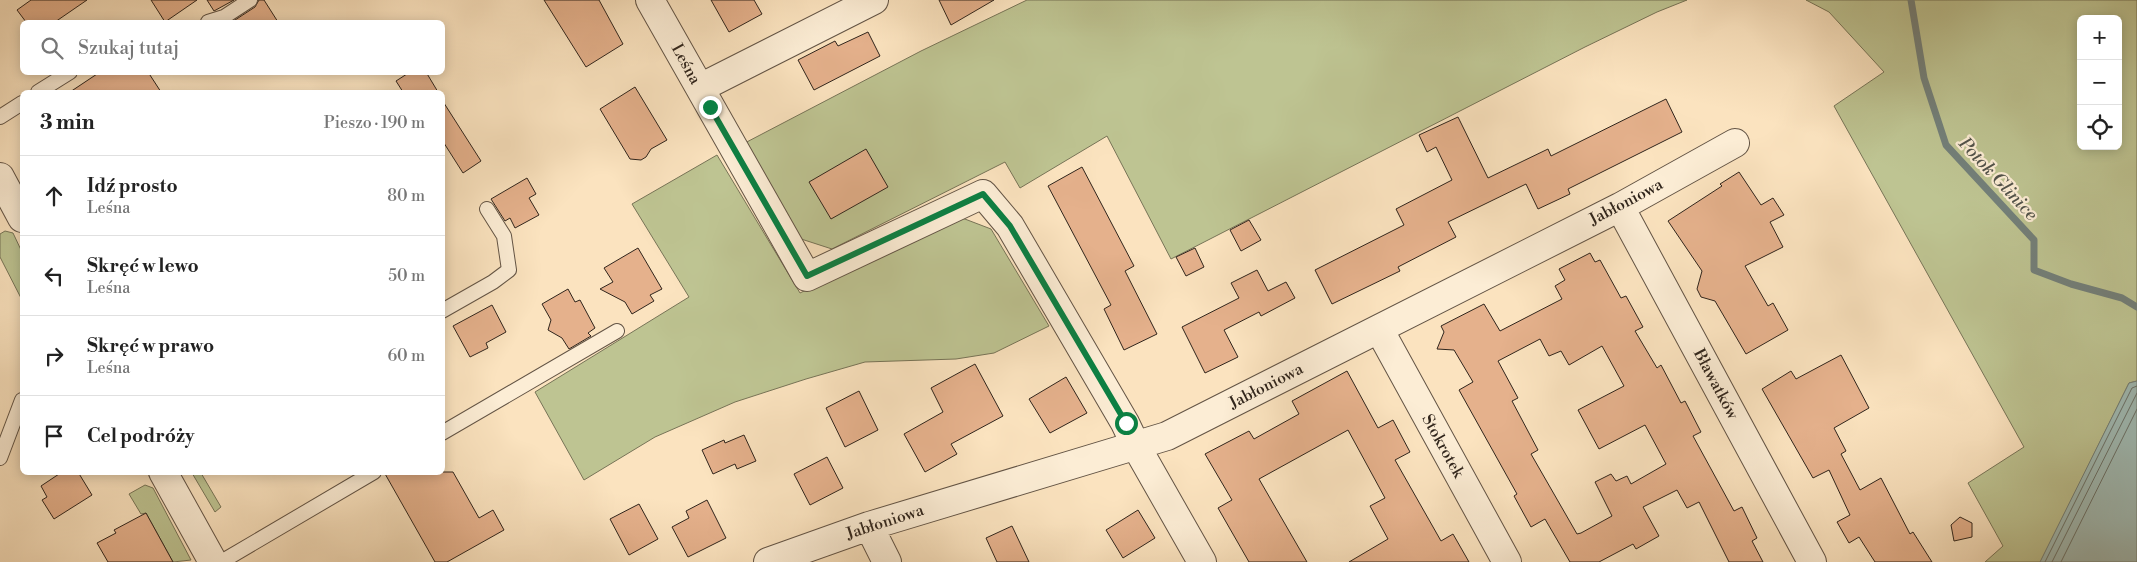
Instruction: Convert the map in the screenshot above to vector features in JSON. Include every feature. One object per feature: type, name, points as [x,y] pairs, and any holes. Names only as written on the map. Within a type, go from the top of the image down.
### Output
[{"type":"street","name":"Leśna","points":[[650,0],[663,36],[700,88],[807,276],[983,194],[1010,226],[1126,423],[1136,446]]},
{"type":"street","points":[[700,88],[874,0]]},
{"type":"street","name":"Jabłoniowa","points":[[768,562],[869,526],[1167,436],[1620,206],[1735,143]]},
{"type":"street","points":[[0,177],[20,214]]},
{"type":"street","name":"Bławatków","points":[[1620,206],[1812,562]]},
{"type":"street","name":"Stokrotek","points":[[1379,329],[1507,562]]},
{"type":"street","points":[[1136,446],[1202,562]]},
{"type":"street","points":[[165,475],[213,562]]},
{"type":"street","points":[[869,526],[887,562]]},
{"type":"lane","points":[[214,20],[224,17],[250,0]]},
{"type":"lane","points":[[41,90],[65,75]]},
{"type":"lane","points":[[0,117],[20,104]]},
{"type":"lane","points":[[445,309],[493,282],[509,270],[504,236],[487,209]]},
{"type":"lane","points":[[445,431],[618,331]]},
{"type":"lane","points":[[0,458],[20,405]]},
{"type":"lane","points":[[221,562],[369,475]]},
{"type":"green space","points":[[1027,0],[1687,0],[1657,12],[1585,47],[1171,259],[1107,136],[1020,188],[1005,162],[832,249],[795,237],[741,145],[921,51]]},
{"type":"green space","points":[[1806,0],[2137,0],[2137,381],[2129,383],[2041,562],[1985,562],[2003,546],[1968,483],[2024,447],[1834,106],[1884,72],[1829,12]]},
{"type":"green space","points":[[717,155],[800,293],[957,216],[991,229],[1049,326],[994,353],[956,359],[865,362],[735,402],[655,437],[584,480],[535,392],[689,297],[632,204]]},
{"type":"green space","points":[[5,231],[13,233],[20,248],[20,296],[0,257],[0,234]]},
{"type":"green space","points":[[193,475],[202,475],[221,507],[215,512]]},
{"type":"green space","points":[[145,485],[153,488],[191,560],[173,562],[146,513],[141,514],[129,494]]},
{"type":"water","points":[[2137,381],[2137,562],[2040,562],[2129,383]]},
{"type":"building","points":[[31,0],[87,0],[58,20],[24,20],[17,10]]},
{"type":"building","points":[[151,0],[197,0],[168,20],[164,20]]},
{"type":"building","points":[[207,0],[234,0],[214,11]]},
{"type":"building","points":[[259,0],[264,0],[277,20],[235,20],[255,7]]},
{"type":"building","points":[[544,0],[599,0],[623,44],[586,67]]},
{"type":"building","points":[[711,0],[754,0],[762,14],[729,32]]},
{"type":"building","points":[[939,0],[994,0],[951,25]]},
{"type":"building","points":[[868,32],[880,56],[814,90],[798,60],[835,41],[838,46]]},
{"type":"building","points":[[96,75],[150,75],[160,90],[73,90]]},
{"type":"building","points":[[405,75],[428,75],[437,90],[402,90],[396,81]]},
{"type":"building","points":[[635,87],[667,140],[651,149],[646,157],[641,160],[630,159],[600,109]]},
{"type":"building","points":[[1666,99],[1682,132],[1568,189],[1570,194],[1538,209],[1526,184],[1448,222],[1456,237],[1398,267],[1400,271],[1332,304],[1315,270],[1404,225],[1396,209],[1452,180],[1436,147],[1427,152],[1419,135],[1458,117],[1488,178],[1548,149],[1551,156]]},
{"type":"building","points":[[445,105],[481,161],[463,173],[445,145]]},
{"type":"building","points":[[866,149],[888,187],[831,219],[809,182]]},
{"type":"building","points":[[1082,167],[1134,266],[1125,271],[1157,334],[1124,350],[1104,309],[1111,305],[1048,186]]},
{"type":"building","points":[[1739,172],[1761,205],[1773,198],[1784,215],[1770,222],[1783,247],[1745,266],[1768,306],[1773,303],[1788,330],[1746,354],[1715,301],[1701,297],[1697,289],[1702,271],[1668,221],[1722,186],[1720,184]]},
{"type":"building","points":[[527,178],[536,194],[529,198],[539,215],[515,228],[510,218],[505,221],[491,199]]},
{"type":"building","points":[[1249,220],[1261,240],[1241,251],[1230,230]]},
{"type":"building","points":[[638,248],[662,289],[650,295],[654,301],[632,314],[625,302],[600,289],[613,282],[604,268]]},
{"type":"building","points":[[1195,248],[1204,267],[1186,276],[1176,257]]},
{"type":"building","points":[[1590,253],[1595,262],[1600,260],[1621,298],[1626,296],[1643,327],[1635,331],[1657,368],[1661,365],[1681,403],[1685,401],[1701,432],[1693,436],[1734,511],[1742,507],[1757,538],[1752,541],[1763,562],[1729,562],[1699,502],[1687,508],[1677,490],[1643,507],[1659,536],[1636,549],[1633,544],[1599,562],[1570,562],[1545,519],[1531,527],[1514,496],[1517,494],[1459,390],[1473,382],[1454,350],[1437,349],[1444,332],[1441,326],[1484,304],[1500,331],[1562,299],[1555,286],[1565,280],[1559,269]],"holes":[[[1540,339],[1549,356],[1561,351],[1569,365],[1602,346],[1624,386],[1578,410],[1599,449],[1645,425],[1666,464],[1631,484],[1627,476],[1616,481],[1611,474],[1595,482],[1612,516],[1577,534],[1531,454],[1538,450],[1512,401],[1518,398],[1498,361]]]},
{"type":"building","points":[[1257,270],[1268,291],[1286,282],[1295,298],[1261,316],[1259,312],[1224,330],[1238,357],[1205,373],[1182,327],[1239,298],[1231,283]]},
{"type":"building","points":[[568,289],[575,302],[580,300],[595,328],[588,333],[591,336],[569,349],[562,338],[548,330],[551,320],[542,304]]},
{"type":"building","points":[[492,305],[506,332],[486,343],[488,348],[470,357],[453,326]]},
{"type":"building","points":[[1841,355],[1869,408],[1834,428],[1846,451],[1841,454],[1860,490],[1881,478],[1910,534],[1913,532],[1932,562],[1875,562],[1859,537],[1849,543],[1837,522],[1850,515],[1829,470],[1813,478],[1762,389],[1791,371],[1796,379]]},
{"type":"building","points":[[975,364],[1003,416],[951,444],[957,454],[925,472],[904,434],[943,412],[931,388]]},
{"type":"building","points":[[1347,371],[1378,428],[1393,420],[1410,452],[1395,460],[1441,541],[1453,534],[1469,562],[1349,562],[1388,539],[1370,506],[1385,498],[1348,430],[1259,479],[1307,562],[1249,562],[1218,508],[1232,500],[1205,454],[1249,431],[1254,439],[1299,414],[1292,401]]},
{"type":"building","points":[[1066,377],[1087,413],[1050,433],[1029,399]]},
{"type":"building","points":[[859,391],[878,430],[845,447],[826,408]]},
{"type":"building","points":[[744,435],[756,461],[737,469],[735,464],[713,474],[702,450],[724,440],[725,443]]},
{"type":"building","points":[[827,457],[843,488],[810,505],[794,474]]},
{"type":"building","points":[[445,472],[453,472],[479,518],[493,510],[504,530],[447,562],[435,562],[386,475],[445,475]]},
{"type":"building","points":[[58,475],[80,475],[92,495],[54,519],[42,500],[47,497],[41,486]]},
{"type":"building","points":[[707,500],[726,538],[688,557],[672,527],[689,518],[686,511]]},
{"type":"building","points":[[639,504],[658,539],[629,555],[610,519]]},
{"type":"building","points":[[1138,510],[1155,538],[1123,558],[1106,530]]},
{"type":"building","points":[[146,513],[173,562],[108,562],[97,543],[116,533],[114,530]]},
{"type":"building","points":[[1960,517],[1972,523],[1972,537],[1954,541],[1951,525]]},
{"type":"building","points":[[1012,526],[1029,562],[997,562],[986,538]]},
{"type":"waterway","name":"Potok Glinice","points":[[1911,0],[1924,78],[1946,145],[2034,240],[2034,270],[2071,284],[2122,298],[2137,307]]},
{"type":"route","points":[[710,107],[807,276],[983,194],[1010,226],[1126,423]]}]
